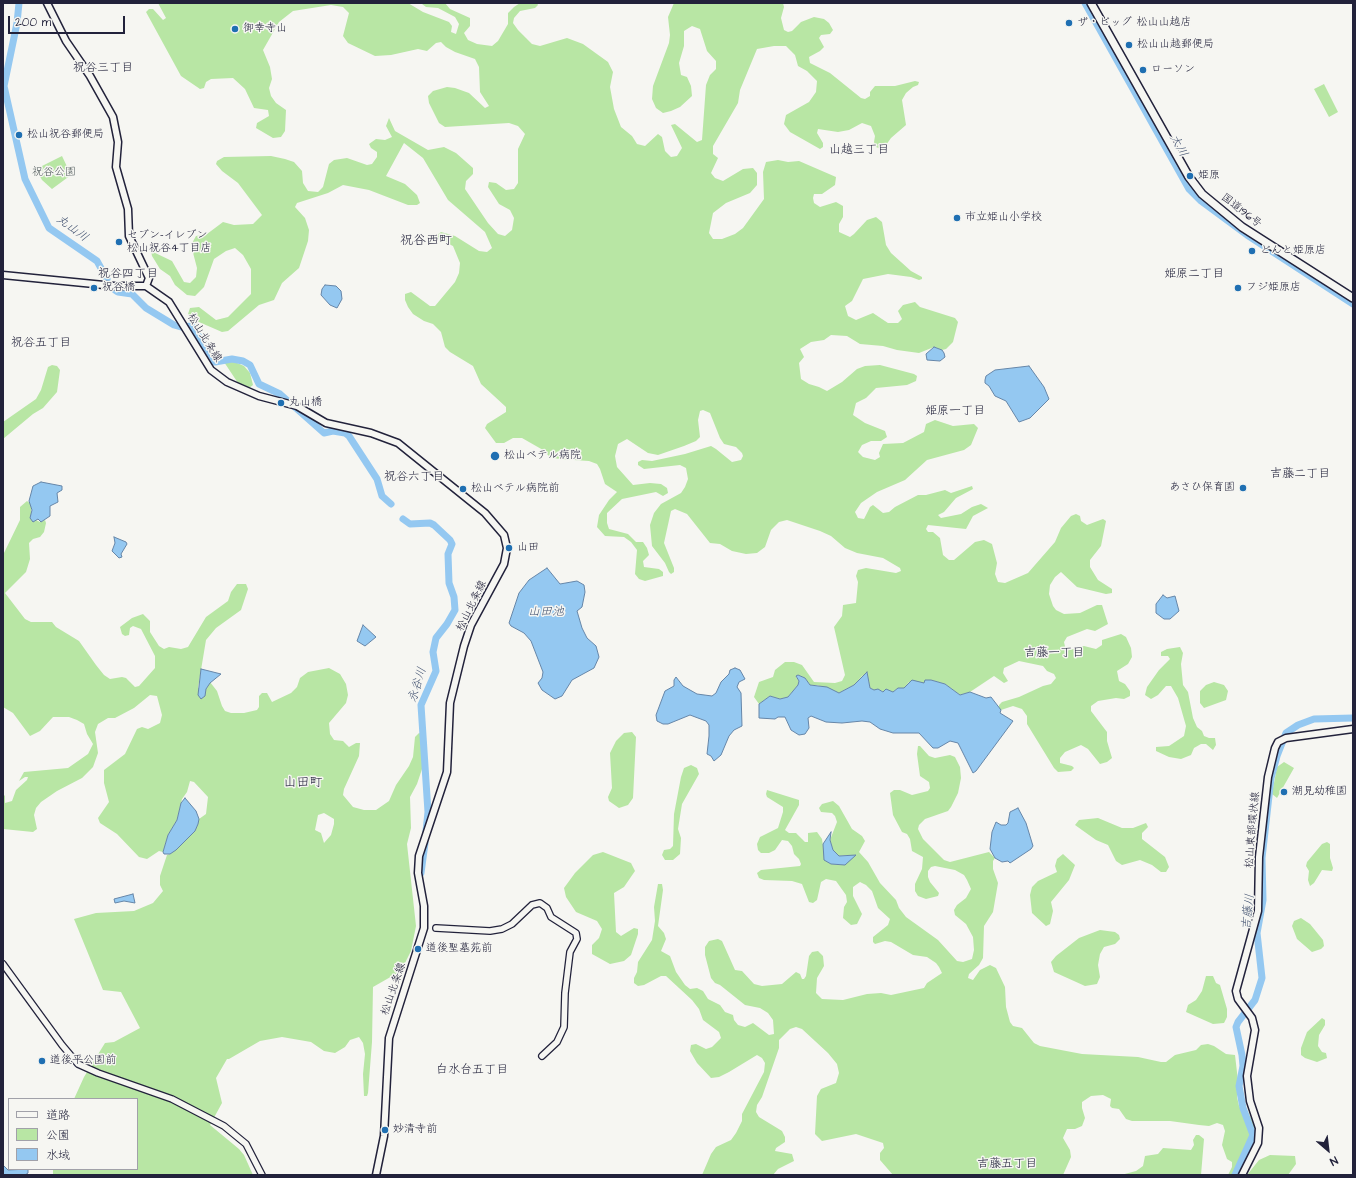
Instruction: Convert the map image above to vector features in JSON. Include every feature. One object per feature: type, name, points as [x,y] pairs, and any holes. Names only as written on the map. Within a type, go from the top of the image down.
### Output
[{"type":"highway","name":"国道196号","points":[[1091,3],[1189,178],[1202,194],[1221,211],[1247,230],[1353,298]]},
{"type":"main road","points":[[3,275],[114,286],[146,286],[149,278],[129,236],[128,209],[116,167],[118,142],[113,117],[90,76],[66,41],[47,3]]},
{"type":"main road","name":"松山北条線","points":[[146,286],[166,299],[182,321],[211,370],[222,379],[259,396],[296,406],[326,423],[386,437],[398,443],[485,513],[504,535],[507,548],[504,564],[467,636],[452,692],[449,714],[447,772],[419,856],[418,873],[424,906],[422,935],[389,1038],[384,1136],[376,1175]]},
{"type":"main road","name":"松山東部環状線","points":[[1242,1175],[1256,1150],[1260,1134],[1248,1092],[1248,1064],[1256,1030],[1254,1023],[1238,999],[1237,986],[1258,911],[1259,857],[1268,777],[1276,745],[1283,739],[1353,729]]},
{"type":"street","points":[[436,928],[490,931],[502,929],[512,924],[532,905],[540,903],[546,908],[551,917],[576,933],[577,939],[570,952],[566,986],[564,1028],[557,1042],[542,1056]]},
{"type":"street","points":[[3,964],[78,1064],[98,1073],[172,1099],[224,1126],[246,1144],[262,1175]]},
{"type":"green space","points":[[158,3],[408,3],[423,12],[449,22],[452,26],[451,32],[456,34],[459,24],[455,17],[438,8],[426,7],[422,4],[445,3],[450,9],[470,18],[470,26],[464,33],[468,40],[477,44],[492,46],[498,41],[508,24],[508,13],[514,7],[520,3],[537,3],[538,5],[535,8],[520,11],[514,18],[513,23],[518,30],[532,44],[540,46],[567,38],[583,44],[608,62],[613,72],[610,87],[614,109],[621,127],[632,136],[637,144],[645,146],[658,134],[662,137],[665,151],[671,157],[677,156],[682,148],[671,125],[675,124],[697,142],[702,140],[706,85],[710,75],[716,69],[716,61],[707,51],[700,29],[692,26],[684,31],[684,46],[679,63],[681,75],[687,77],[691,86],[692,96],[680,107],[671,111],[663,113],[656,108],[652,99],[653,86],[669,43],[670,35],[668,17],[674,3],[783,3],[784,7],[781,18],[784,30],[788,32],[792,31],[801,22],[814,17],[824,19],[829,23],[833,30],[830,34],[821,35],[819,38],[824,47],[809,57],[810,63],[830,73],[861,98],[865,99],[870,96],[870,92],[875,86],[895,86],[915,81],[919,82],[918,85],[906,93],[902,100],[906,125],[881,149],[876,147],[874,142],[875,136],[871,126],[862,123],[849,130],[838,132],[818,129],[817,133],[823,143],[823,147],[820,149],[790,132],[784,124],[786,115],[809,102],[816,92],[817,81],[807,71],[798,66],[795,55],[786,46],[774,46],[757,49],[740,90],[738,103],[713,146],[713,154],[718,158],[711,173],[715,178],[723,181],[743,169],[753,168],[757,173],[757,185],[750,193],[726,203],[713,213],[709,233],[713,239],[722,239],[735,234],[743,228],[764,199],[763,172],[766,162],[778,160],[788,162],[799,161],[836,177],[835,185],[822,194],[814,194],[813,198],[814,203],[820,207],[836,202],[843,206],[843,217],[839,224],[839,232],[850,237],[867,220],[876,217],[882,222],[886,245],[891,253],[911,271],[922,277],[922,279],[919,280],[911,277],[888,274],[863,279],[852,301],[845,306],[848,316],[856,320],[873,313],[888,323],[898,323],[902,319],[898,311],[903,305],[915,302],[920,307],[955,318],[958,322],[953,342],[946,349],[942,350],[934,347],[919,353],[897,350],[883,346],[860,344],[847,336],[831,335],[824,340],[811,342],[800,349],[804,357],[799,363],[801,379],[827,391],[842,382],[857,369],[865,366],[880,365],[917,376],[916,381],[907,385],[876,388],[866,398],[856,403],[853,415],[865,423],[885,431],[887,437],[881,441],[871,441],[862,445],[858,452],[863,457],[875,460],[880,457],[879,453],[883,444],[903,443],[924,432],[926,424],[935,420],[953,426],[974,424],[978,428],[971,445],[964,450],[927,460],[905,480],[877,492],[861,503],[855,512],[858,518],[864,519],[870,507],[873,505],[883,513],[889,512],[895,507],[918,495],[926,495],[945,490],[951,493],[972,486],[973,489],[956,498],[944,512],[938,515],[941,518],[961,514],[972,507],[981,504],[988,508],[973,516],[966,529],[928,525],[926,529],[928,532],[933,532],[940,538],[943,555],[949,560],[954,560],[975,542],[984,540],[992,544],[997,563],[995,574],[998,582],[1005,583],[1028,573],[1055,542],[1061,528],[1071,516],[1076,514],[1080,516],[1081,521],[1087,525],[1103,519],[1106,521],[1101,546],[1090,560],[1090,567],[1098,580],[1112,589],[1112,593],[1106,594],[1077,587],[1061,572],[1055,577],[1050,585],[1049,594],[1056,610],[1064,614],[1080,613],[1097,605],[1102,605],[1108,624],[1095,631],[1087,629],[1067,637],[1064,642],[1066,651],[1084,646],[1096,649],[1102,645],[1102,640],[1121,634],[1126,637],[1131,648],[1132,657],[1128,664],[1117,671],[1119,681],[1125,684],[1130,691],[1130,696],[1124,699],[1116,698],[1098,701],[1091,706],[1091,711],[1107,732],[1107,741],[1112,758],[1107,762],[1100,764],[1088,749],[1081,745],[1065,752],[1060,758],[1060,763],[1072,766],[1074,768],[1071,771],[1058,772],[1054,768],[1027,724],[1027,716],[1022,709],[1013,706],[1001,710],[999,709],[999,705],[1002,702],[1051,684],[1056,678],[1054,674],[1047,671],[1043,666],[1019,661],[1004,668],[1003,673],[1008,681],[1004,683],[994,676],[970,692],[960,695],[945,684],[931,680],[924,683],[909,682],[904,688],[898,688],[893,692],[874,690],[870,688],[867,673],[854,685],[839,693],[817,685],[810,685],[805,678],[798,675],[796,677],[799,681],[798,685],[788,697],[780,699],[770,696],[759,704],[754,697],[759,682],[773,677],[775,670],[785,662],[794,662],[802,665],[814,682],[835,683],[842,681],[845,675],[834,627],[842,616],[843,605],[856,603],[858,582],[856,576],[858,570],[866,568],[896,573],[901,571],[900,568],[883,558],[857,553],[845,548],[831,536],[787,520],[779,522],[771,530],[765,547],[757,553],[746,554],[732,551],[720,544],[710,543],[687,514],[675,509],[671,511],[664,543],[674,568],[674,572],[671,574],[665,563],[652,546],[650,525],[654,513],[661,504],[681,493],[685,487],[688,479],[686,468],[680,465],[644,469],[638,465],[638,462],[642,460],[652,461],[685,454],[711,446],[732,462],[741,460],[743,456],[742,453],[736,447],[724,444],[710,413],[703,410],[700,411],[698,420],[700,437],[696,441],[684,446],[658,455],[648,453],[627,439],[618,444],[615,456],[617,467],[633,485],[650,483],[661,484],[667,488],[668,493],[663,496],[656,492],[622,499],[607,513],[607,523],[609,529],[628,534],[636,542],[643,542],[649,555],[643,561],[644,567],[659,569],[663,572],[663,576],[645,581],[639,579],[635,574],[637,550],[631,542],[624,537],[605,536],[597,527],[599,515],[609,500],[617,492],[605,484],[597,464],[589,461],[550,457],[543,450],[522,438],[513,438],[504,443],[496,443],[485,428],[487,424],[506,412],[506,407],[481,384],[473,366],[450,352],[445,347],[441,332],[433,324],[424,321],[413,314],[408,307],[405,300],[405,294],[411,292],[430,306],[435,306],[455,282],[459,273],[460,263],[453,246],[438,239],[436,236],[441,232],[455,236],[479,251],[487,252],[492,248],[485,232],[448,200],[423,158],[404,143],[386,176],[405,184],[417,195],[420,203],[417,205],[408,205],[369,190],[343,185],[328,193],[297,203],[295,207],[305,218],[309,230],[308,241],[299,268],[282,283],[274,300],[259,305],[228,331],[222,332],[192,319],[188,314],[190,308],[199,307],[216,320],[228,317],[251,294],[251,269],[243,255],[235,248],[226,251],[214,259],[204,287],[195,296],[187,295],[175,285],[170,276],[160,269],[152,256],[151,251],[172,261],[184,282],[190,283],[196,277],[197,268],[191,245],[196,236],[207,234],[223,222],[234,225],[253,224],[262,215],[238,183],[222,171],[216,164],[217,161],[224,157],[271,156],[294,162],[302,171],[303,183],[308,191],[318,192],[323,187],[329,164],[334,160],[347,158],[367,165],[372,164],[377,157],[377,152],[371,148],[369,144],[376,139],[385,140],[392,137],[386,126],[389,118],[395,131],[428,150],[444,147],[456,153],[473,168],[473,174],[466,181],[465,189],[488,223],[498,234],[505,236],[512,230],[514,218],[510,210],[499,204],[488,187],[489,182],[496,183],[506,190],[514,189],[518,183],[518,149],[525,134],[518,126],[509,123],[445,127],[439,123],[429,103],[428,96],[433,91],[447,87],[455,88],[469,93],[485,108],[489,106],[480,92],[479,67],[475,59],[455,52],[441,42],[436,43],[427,51],[418,49],[391,55],[375,56],[348,43],[343,36],[349,13],[343,7],[331,5],[293,11],[279,22],[263,50],[270,67],[272,79],[269,88],[271,96],[276,103],[286,110],[285,131],[281,137],[273,138],[256,128],[257,123],[269,116],[268,110],[254,108],[245,89],[233,78],[211,79],[206,82],[204,88],[200,89],[181,76],[146,12],[149,9],[153,9],[163,20],[166,18]]},
{"type":"green space","points":[[1324,84],[1338,112],[1329,117],[1314,89]]},
{"type":"green space","name":"祝谷公園","points":[[62,156],[71,175],[52,189],[42,180],[36,169]]},
{"type":"green space","points":[[224,362],[235,362],[244,366],[250,373],[253,385],[249,388],[238,383]]},
{"type":"green space","points":[[52,365],[57,366],[60,370],[57,392],[43,408],[33,414],[3,439],[3,422],[36,399],[41,390],[48,367]]},
{"type":"green space","points":[[27,501],[31,504],[31,514],[36,520],[40,522],[45,520],[46,523],[44,532],[40,537],[33,539],[29,543],[30,559],[26,572],[5,593],[25,619],[31,622],[52,622],[56,627],[79,641],[104,675],[110,679],[122,677],[126,678],[135,687],[139,686],[155,668],[155,656],[141,629],[133,626],[130,628],[129,635],[125,636],[122,634],[120,627],[132,618],[143,614],[150,621],[150,632],[159,646],[164,649],[169,647],[181,649],[188,647],[206,617],[228,601],[231,592],[237,584],[246,584],[248,589],[241,610],[216,628],[206,640],[198,688],[206,689],[210,682],[217,691],[225,711],[231,713],[244,713],[257,710],[259,707],[259,696],[262,693],[267,693],[272,702],[291,693],[297,687],[300,678],[308,672],[329,668],[340,674],[346,684],[348,695],[346,703],[329,723],[330,734],[334,740],[343,741],[349,747],[356,743],[360,743],[359,756],[344,789],[343,795],[353,807],[364,810],[376,810],[389,801],[396,785],[409,766],[413,757],[415,737],[419,733],[422,734],[422,769],[417,784],[410,797],[411,828],[407,844],[416,926],[411,951],[401,971],[373,987],[372,1042],[367,1096],[364,1096],[363,1074],[365,1054],[363,1043],[359,1037],[350,1040],[345,1047],[335,1053],[324,1051],[311,1042],[282,1037],[260,1041],[227,1059],[216,1078],[222,1103],[210,1125],[239,1149],[244,1155],[253,1175],[53,1175],[53,1170],[138,1170],[138,1098],[74,1098],[84,1077],[105,1043],[114,1042],[140,1028],[121,992],[103,990],[74,919],[96,913],[134,911],[153,903],[163,891],[160,885],[160,876],[167,855],[195,831],[199,819],[206,814],[208,797],[194,782],[190,781],[187,792],[182,799],[177,820],[168,835],[163,852],[159,851],[147,859],[139,857],[117,834],[100,823],[98,818],[109,802],[104,783],[104,770],[125,754],[137,729],[142,727],[148,729],[160,723],[162,715],[157,696],[150,695],[134,708],[115,718],[108,718],[98,724],[95,732],[98,753],[93,767],[82,778],[57,791],[41,802],[36,808],[34,815],[37,829],[33,832],[3,829],[3,794],[5,796],[5,803],[12,801],[16,790],[27,780],[28,777],[25,777],[19,781],[24,772],[68,768],[88,754],[93,744],[87,734],[84,724],[69,717],[53,717],[40,731],[30,736],[13,713],[3,707],[4,553],[20,520],[20,507]],"holes":[[[324,813],[334,819],[331,835],[324,843],[321,833],[315,830],[318,815]]]},
{"type":"green space","points":[[1180,647],[1183,653],[1181,664],[1183,685],[1188,692],[1193,718],[1197,727],[1202,731],[1204,736],[1215,738],[1216,745],[1213,750],[1206,744],[1201,744],[1194,748],[1191,755],[1181,759],[1169,757],[1156,751],[1156,747],[1169,746],[1184,736],[1186,726],[1178,698],[1171,686],[1166,686],[1158,695],[1151,699],[1145,695],[1147,687],[1159,670],[1170,659],[1168,656],[1161,656],[1161,652],[1167,649]]},
{"type":"green space","points":[[1214,682],[1224,685],[1228,691],[1226,700],[1204,708],[1200,703],[1200,691],[1206,685]]},
{"type":"green space","points":[[632,732],[636,737],[633,798],[628,805],[619,808],[609,801],[608,797],[612,788],[610,753],[616,741],[624,733]]},
{"type":"green space","points":[[918,746],[920,746],[929,756],[935,758],[950,755],[955,757],[960,767],[961,778],[958,793],[948,811],[925,819],[919,825],[918,829],[923,839],[944,860],[950,862],[989,852],[995,858],[993,861],[993,869],[998,883],[993,912],[984,926],[983,958],[979,965],[969,974],[968,978],[973,980],[980,970],[990,965],[996,968],[1005,987],[1006,1007],[1010,1022],[1013,1026],[1022,1028],[1034,1043],[1040,1046],[1082,1054],[1138,1057],[1161,1062],[1166,1062],[1175,1055],[1196,1050],[1201,1045],[1208,1044],[1226,1054],[1235,1055],[1238,1081],[1237,1097],[1239,1106],[1242,1111],[1248,1112],[1255,1127],[1252,1143],[1238,1175],[1228,1175],[1232,1167],[1232,1162],[1227,1159],[1222,1145],[1225,1131],[1223,1125],[1217,1123],[1209,1126],[1170,1121],[1132,1121],[1126,1119],[1119,1109],[1112,1108],[1110,1106],[1111,1099],[1103,1095],[1091,1096],[1082,1102],[1085,1118],[1082,1126],[1075,1129],[1067,1129],[1063,1138],[1070,1150],[1071,1157],[1063,1175],[893,1175],[880,1160],[880,1153],[884,1148],[883,1143],[856,1134],[822,1141],[815,1134],[817,1096],[821,1089],[836,1083],[839,1073],[837,1064],[828,1053],[802,1029],[796,1027],[790,1029],[779,1040],[779,1048],[762,1097],[757,1105],[756,1112],[759,1117],[782,1131],[785,1137],[785,1142],[776,1148],[775,1151],[792,1154],[794,1161],[778,1169],[773,1175],[702,1175],[711,1154],[716,1147],[731,1140],[736,1133],[742,1121],[742,1114],[764,1072],[765,1063],[762,1058],[757,1055],[719,1077],[711,1078],[697,1063],[690,1051],[691,1045],[696,1044],[706,1049],[712,1047],[721,1038],[719,1032],[703,1020],[699,1009],[692,1000],[666,976],[661,976],[644,985],[638,986],[634,983],[638,962],[652,940],[655,921],[654,907],[658,884],[662,884],[663,890],[658,926],[664,933],[666,939],[661,951],[670,956],[676,972],[685,985],[690,989],[697,988],[703,991],[708,999],[720,1005],[725,1012],[733,1015],[734,1020],[738,1025],[745,1027],[753,1023],[769,1035],[774,1034],[773,1020],[768,1013],[760,1008],[745,1005],[720,985],[715,983],[711,978],[705,955],[705,947],[709,941],[718,939],[722,941],[735,970],[742,971],[754,984],[762,986],[782,984],[796,972],[800,974],[802,979],[804,979],[806,976],[809,956],[812,952],[818,951],[823,956],[824,966],[817,978],[816,993],[822,999],[843,1000],[867,994],[881,993],[891,995],[924,988],[927,983],[942,973],[939,967],[927,957],[913,955],[891,942],[885,941],[875,944],[873,942],[873,937],[888,925],[890,919],[878,908],[872,891],[866,885],[860,882],[853,887],[853,896],[862,914],[857,924],[851,925],[843,918],[844,907],[847,902],[846,895],[836,881],[826,879],[821,882],[817,900],[813,903],[809,902],[802,884],[792,881],[764,880],[759,878],[757,873],[761,870],[800,866],[801,864],[788,841],[782,840],[775,850],[769,853],[761,853],[758,850],[757,844],[760,837],[778,828],[783,812],[783,807],[767,797],[767,790],[799,800],[799,805],[785,830],[789,833],[796,833],[805,842],[808,842],[808,833],[817,832],[822,839],[825,860],[831,864],[845,865],[848,855],[839,856],[833,850],[830,840],[837,822],[835,816],[832,813],[821,812],[819,808],[822,804],[833,801],[839,806],[852,829],[862,836],[865,841],[859,852],[868,862],[880,883],[896,900],[899,908],[906,917],[938,940],[957,961],[963,962],[972,959],[974,950],[973,937],[966,924],[955,915],[954,910],[957,905],[966,898],[971,889],[967,880],[964,875],[955,870],[935,866],[931,867],[928,871],[928,877],[939,893],[938,896],[926,899],[918,896],[915,891],[915,884],[922,869],[923,857],[912,851],[910,839],[907,834],[902,832],[893,815],[890,793],[894,790],[900,790],[912,795],[928,791],[930,788],[929,782],[920,776],[917,754]]},
{"type":"green space","points":[[1284,762],[1294,768],[1277,798],[1272,794],[1277,767]]},
{"type":"green space","points":[[691,765],[697,768],[699,774],[682,804],[678,829],[681,838],[680,854],[673,860],[665,860],[662,855],[664,850],[670,849],[673,846],[674,814],[681,777],[684,768]]},
{"type":"green space","points":[[1098,818],[1122,828],[1133,828],[1146,823],[1148,827],[1142,833],[1142,839],[1165,857],[1169,867],[1166,872],[1161,872],[1152,865],[1140,860],[1122,865],[1116,861],[1108,845],[1096,840],[1075,825],[1079,820]]},
{"type":"green space","points":[[1327,842],[1330,844],[1330,858],[1333,868],[1332,871],[1322,870],[1314,883],[1310,886],[1308,880],[1309,871],[1306,866],[1307,862],[1322,844]]},
{"type":"green space","points":[[603,852],[631,863],[635,871],[624,887],[614,893],[616,932],[621,936],[634,928],[638,929],[638,934],[631,955],[624,961],[610,964],[592,954],[592,945],[599,938],[602,929],[597,921],[576,912],[566,897],[564,888],[575,873],[593,855]]},
{"type":"green space","points":[[1063,854],[1075,865],[1069,880],[1051,902],[1053,911],[1050,924],[1046,926],[1032,913],[1030,895],[1032,887],[1038,881],[1057,872],[1055,866],[1057,859]]},
{"type":"green space","points":[[1301,918],[1310,924],[1323,940],[1324,946],[1321,949],[1312,952],[1297,939],[1292,926],[1294,921]]},
{"type":"green space","points":[[1100,930],[1115,932],[1119,935],[1120,939],[1115,944],[1104,947],[1100,954],[1098,965],[1100,977],[1097,984],[1085,986],[1054,972],[1051,962],[1056,956],[1079,938]]},
{"type":"green space","points":[[1206,976],[1213,976],[1216,983],[1220,985],[1227,1009],[1227,1017],[1224,1023],[1213,1024],[1186,1012],[1188,1005],[1196,1000],[1202,991]]},
{"type":"green space","points":[[1322,1018],[1325,1020],[1325,1025],[1319,1035],[1318,1046],[1322,1052],[1326,1053],[1327,1058],[1317,1062],[1301,1055],[1301,1048],[1307,1032]]},
{"type":"green space","points":[[1196,1135],[1199,1135],[1204,1139],[1201,1175],[1121,1175],[1136,1171],[1143,1166],[1145,1156],[1158,1154],[1163,1148],[1191,1150],[1194,1145],[1193,1140]]},
{"type":"green space","points":[[1270,1155],[1295,1156],[1296,1164],[1288,1175],[1247,1175],[1259,1160]]},
{"type":"water","points":[[325,285],[336,286],[341,291],[342,299],[337,308],[330,305],[321,295],[322,289]]},
{"type":"water","points":[[934,347],[942,350],[944,353],[945,357],[940,361],[927,360],[926,354]]},
{"type":"water","points":[[1029,366],[1044,387],[1049,399],[1030,418],[1019,422],[1006,401],[995,396],[989,386],[985,383],[985,380],[986,376],[995,370]]},
{"type":"water","points":[[41,482],[62,486],[62,490],[57,493],[58,502],[50,506],[50,516],[41,522],[38,519],[33,522],[30,518],[32,510],[29,501],[33,486]]},
{"type":"water","points":[[114,537],[126,542],[127,544],[121,554],[122,557],[119,558],[112,551],[115,543]]},
{"type":"water","name":"山田池","points":[[547,568],[560,584],[577,581],[584,585],[585,592],[582,607],[577,611],[582,628],[587,638],[596,646],[599,657],[594,668],[572,680],[562,696],[555,699],[542,690],[538,683],[542,678],[543,672],[531,641],[524,633],[511,626],[509,623],[519,593],[529,580]]},
{"type":"water","points":[[1163,595],[1167,598],[1175,596],[1179,611],[1170,619],[1164,619],[1156,613],[1156,604]]},
{"type":"water","points":[[363,625],[376,637],[365,646],[357,641]]},
{"type":"water","points":[[735,668],[740,670],[745,679],[739,682],[737,687],[741,693],[742,726],[734,730],[729,736],[721,755],[714,761],[711,756],[707,754],[709,725],[706,721],[690,715],[668,724],[663,724],[657,721],[656,715],[665,691],[674,686],[674,680],[676,677],[683,686],[697,694],[712,696],[716,693],[721,682],[729,674],[730,670]]},
{"type":"water","points":[[201,669],[221,674],[210,683],[206,689],[205,696],[201,699],[198,695]]},
{"type":"water","points":[[867,672],[870,688],[874,690],[878,689],[883,692],[886,689],[893,692],[898,688],[904,688],[912,680],[924,683],[925,680],[931,680],[945,684],[960,695],[970,692],[986,698],[991,697],[1001,710],[1000,713],[1013,721],[973,773],[958,743],[950,741],[938,748],[933,748],[919,733],[893,733],[880,729],[870,722],[826,722],[811,716],[808,718],[809,728],[805,734],[799,735],[791,730],[785,717],[778,717],[775,719],[759,718],[759,704],[770,696],[780,699],[788,697],[798,685],[799,681],[796,676],[798,675],[805,678],[810,685],[827,687],[839,693],[854,685]]},
{"type":"water","points":[[185,798],[196,811],[199,819],[198,824],[195,831],[176,850],[170,854],[164,854],[163,852],[168,835],[177,820],[181,803]]},
{"type":"water","points":[[1018,808],[1026,823],[1033,846],[1031,849],[1010,863],[1008,861],[1002,862],[995,858],[990,849],[992,832],[996,822],[1001,825],[1006,825],[1008,823],[1010,812]]},
{"type":"water","points":[[831,832],[830,840],[833,850],[839,856],[856,855],[845,865],[831,864],[824,860],[823,844]]},
{"type":"water","points":[[133,894],[135,903],[124,901],[115,903],[114,899]]},
{"type":"water","points":[[3,1165],[8,1170],[28,1170],[28,1173],[25,1175],[3,1175]]},
{"type":"waterway","name":"丸山川","points":[[19,3],[17,23],[4,86],[25,179],[49,228],[97,261],[107,279]]},
{"type":"waterway","name":"大川","points":[[1085,3],[1189,189],[1201,201],[1247,235],[1353,304]]},
{"type":"waterway","name":"丸山川","points":[[115,290],[118,292],[132,294],[146,308],[174,325],[181,327],[192,326],[215,362],[232,359],[243,361],[250,365],[259,384],[280,394],[324,433],[333,431],[345,433],[349,436],[377,479],[382,496],[391,504]]},
{"type":"waterway","name":"永谷川","points":[[403,519],[410,524],[430,523],[434,525],[450,540],[452,544],[448,554],[449,583],[454,597],[455,610],[447,624],[436,638],[433,652],[436,671],[421,705],[428,812],[426,831]]},
{"type":"waterway","name":"吉藤川","points":[[1235,1175],[1253,1135],[1243,1108],[1239,1086],[1243,1066],[1236,1027],[1238,1022],[1255,1000],[1262,978],[1257,933],[1263,900],[1262,858],[1271,778],[1277,756],[1286,733],[1298,725],[1314,719],[1353,718]]},
{"type":"waterway","name":"永谷川","points":[[421,873],[425,843]]},
{"type":"place","name":"ザ・ビッグ 松山山越店","points":[[1069,23]]},
{"type":"place","name":"御幸寺山","points":[[235,29]]},
{"type":"place","name":"松山山越郵便局","points":[[1129,45]]},
{"type":"place","name":"ローソン","points":[[1143,70]]},
{"type":"place","name":"松山祝谷郵便局","points":[[19,135]]},
{"type":"place","name":"姫原","points":[[1190,176]]},
{"type":"place","name":"市立姫山小学校","points":[[957,218]]},
{"type":"place","name":"セブン-イレブン 松山祝谷4丁目店","points":[[119,242]]},
{"type":"place","name":"どんと姫原店","points":[[1252,251]]},
{"type":"place","name":"祝谷橋","points":[[94,288]]},
{"type":"place","name":"フジ姫原店","points":[[1238,288]]},
{"type":"place","name":"丸山橋","points":[[281,403]]},
{"type":"place","name":"松山ベテル病院","points":[[495,456]]},
{"type":"place","name":"あさひ保育園","points":[[1243,488]]},
{"type":"place","name":"松山ベテル病院前","points":[[463,489]]},
{"type":"place","name":"山田","points":[[509,548]]},
{"type":"place","name":"潮見幼稚園","points":[[1284,792]]},
{"type":"place","name":"道後聖墓苑前","points":[[418,949]]},
{"type":"place","name":"道後平公園前","points":[[42,1061]]},
{"type":"place","name":"妙清寺前","points":[[385,1130]]},
{"type":"district","name":"祝谷三丁目","points":[[103,68]]},
{"type":"district","name":"山越三丁目","points":[[859,150]]},
{"type":"district","name":"祝谷西町","points":[[426,241]]},
{"type":"district","name":"祝谷四丁目","points":[[128,274]]},
{"type":"district","name":"姫原二丁目","points":[[1194,274]]},
{"type":"district","name":"祝谷五丁目","points":[[41,343]]},
{"type":"district","name":"姫原一丁目","points":[[955,411]]},
{"type":"district","name":"吉藤二丁目","points":[[1300,474]]},
{"type":"district","name":"祝谷六丁目","points":[[414,477]]},
{"type":"district","name":"吉藤一丁目","points":[[1054,653]]},
{"type":"district","name":"山田町","points":[[303,783]]},
{"type":"district","name":"白水台五丁目","points":[[472,1070]]},
{"type":"district","name":"吉藤五丁目","points":[[1007,1164]]}]
